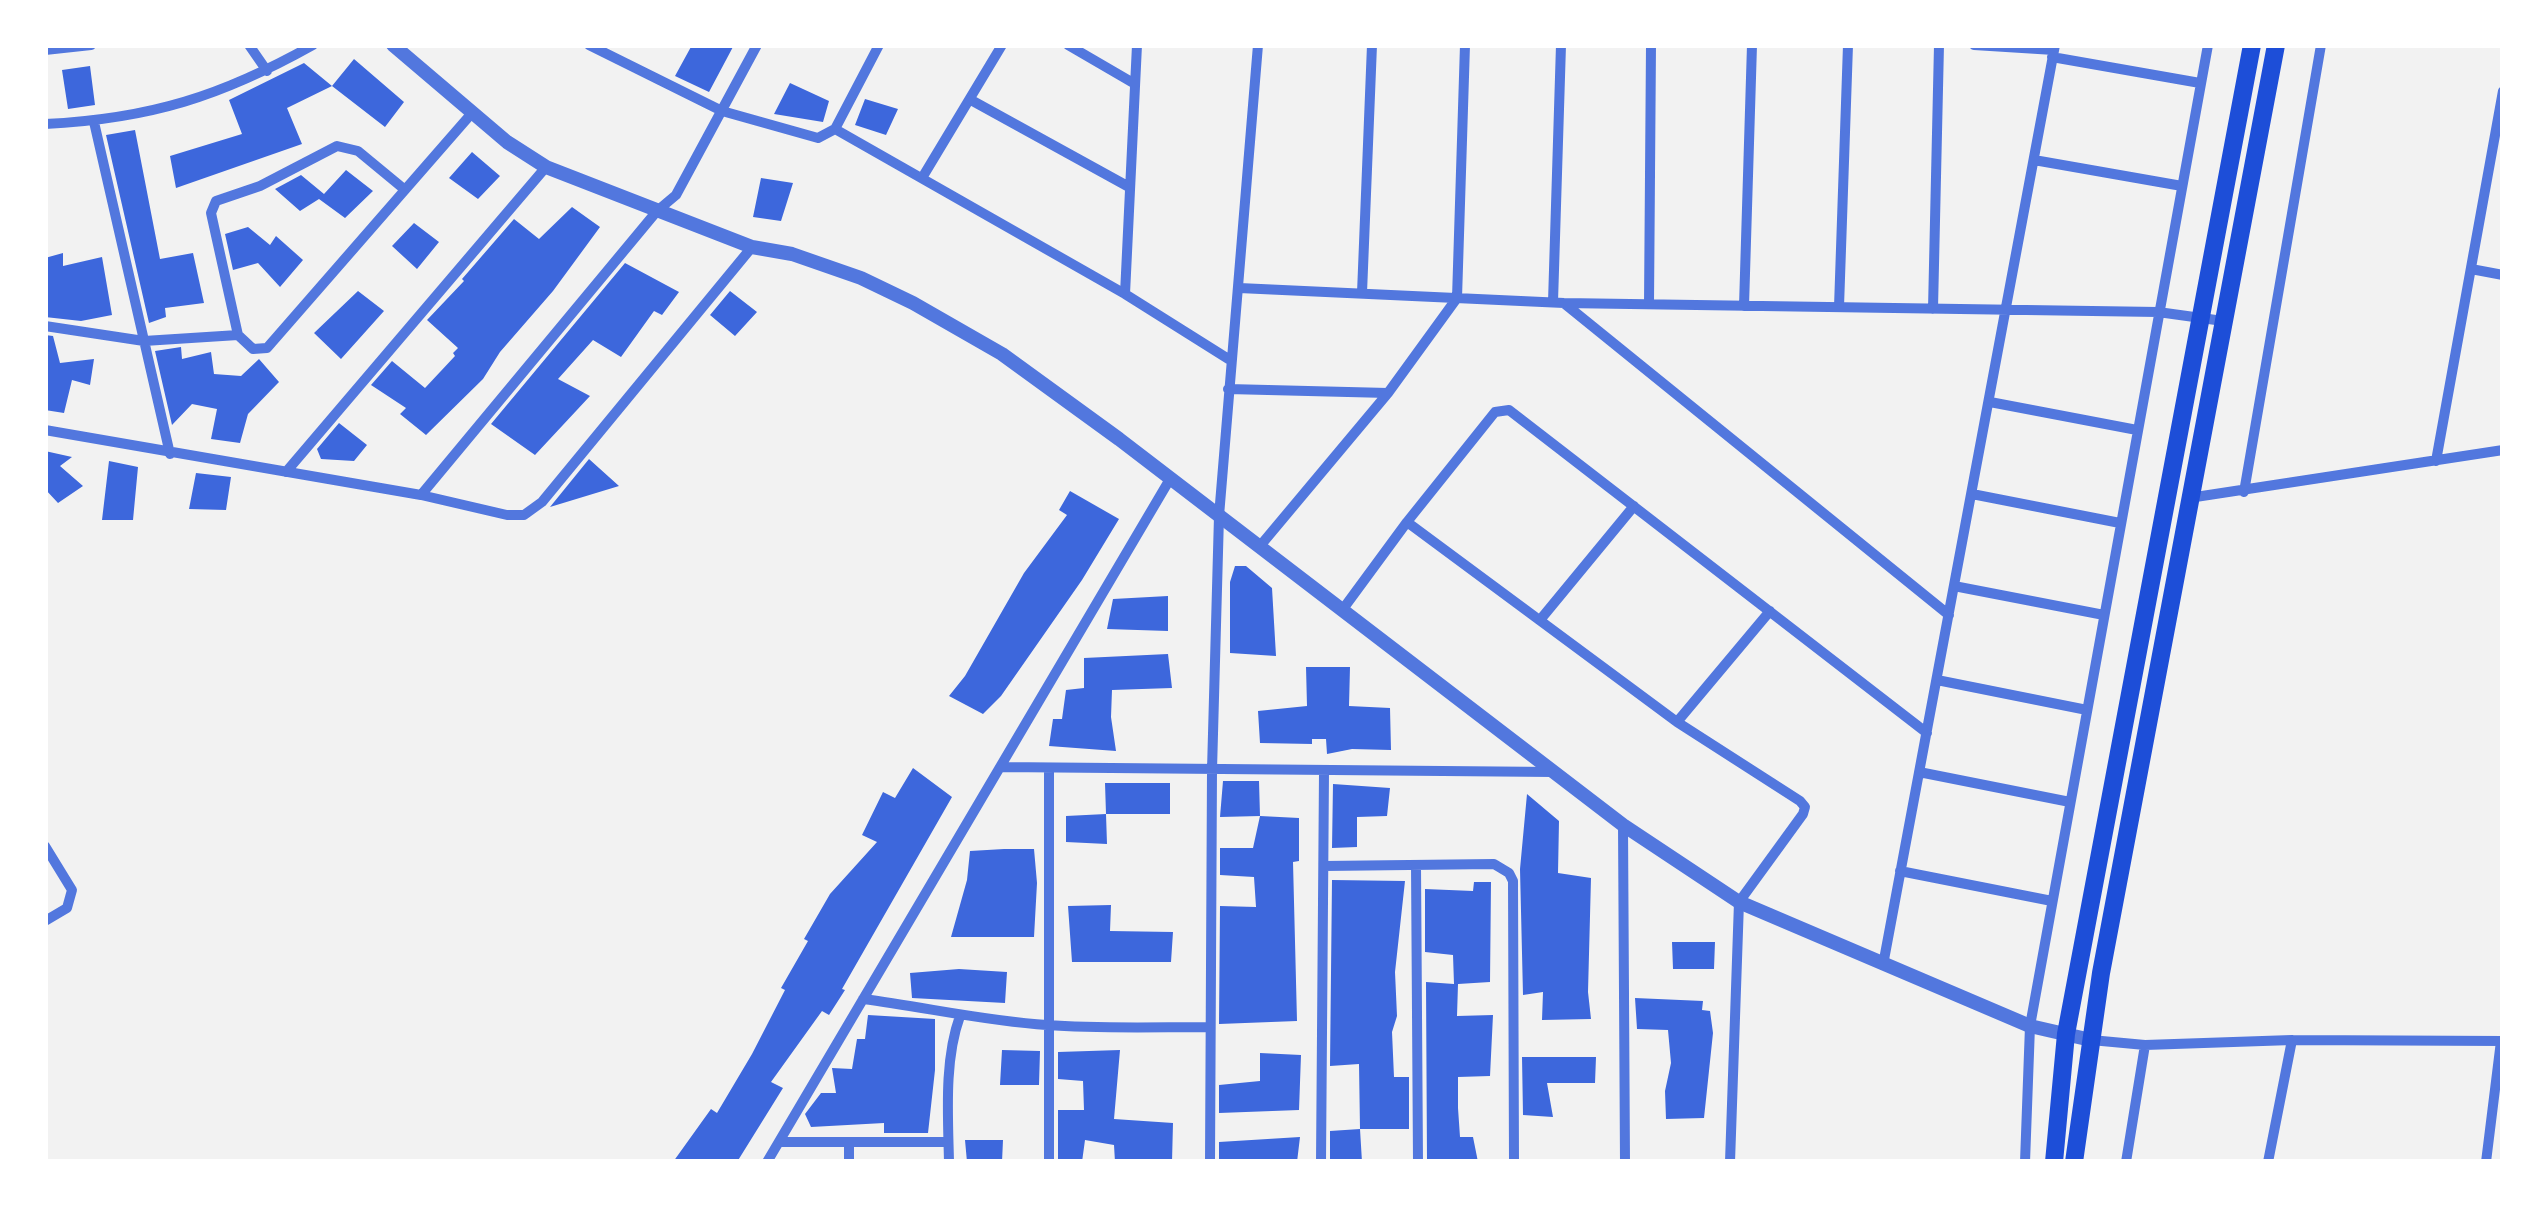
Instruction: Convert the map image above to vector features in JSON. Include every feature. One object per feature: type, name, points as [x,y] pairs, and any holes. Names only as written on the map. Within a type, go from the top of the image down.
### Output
[{"type":"highway","points":[[2054,1162],[2066,1034],[2252,45]]},
{"type":"highway","points":[[2074,1162],[2090,1040],[2276,45]]},
{"type":"street","points":[[45,50],[91,45]]},
{"type":"street","points":[[249,45],[267,70]]},
{"type":"street","points":[[45,124],[94,122],[205,98],[313,45]]},
{"type":"street","points":[[393,45],[472,113],[546,167],[752,247],[819,262],[913,303],[1002,354],[1624,825],[1739,902],[2030,1026],[2090,1040],[2145,1045],[2502,1040],[2486,1162]]},
{"type":"street","points":[[589,45],[722,111],[810,137],[825,136],[835,129],[879,45]]},
{"type":"street","points":[[422,495],[657,211],[680,190],[757,45]]},
{"type":"street","points":[[922,178],[1002,45]]},
{"type":"street","points":[[1068,45],[1136,84]]},
{"type":"street","points":[[1125,294],[1137,45]]},
{"type":"street","points":[[1210,1162],[1212,770],[1219,516],[1258,45]]},
{"type":"street","points":[[1362,294],[1372,45]]},
{"type":"street","points":[[1260,546],[1388,392],[1457,298],[1465,45]]},
{"type":"street","points":[[1559,303],[1561,45]]},
{"type":"street","points":[[1649,304],[1652,45]]},
{"type":"street","points":[[1744,306],[1752,45]]},
{"type":"street","points":[[1839,307],[1848,45]]},
{"type":"street","points":[[1933,309],[1939,45]]},
{"type":"street","points":[[1974,45],[2054,51],[2200,84]]},
{"type":"street","points":[[2025,1162],[2030,1026],[2208,45]]},
{"type":"street","points":[[2244,492],[2321,45]]},
{"type":"street","points":[[1882,965],[2054,51]]},
{"type":"street","points":[[2436,461],[2503,90]]},
{"type":"street","points":[[971,100],[1129,187]]},
{"type":"street","points":[[404,189],[358,151],[337,146],[260,186],[216,201],[211,213],[238,336],[254,349],[267,348],[472,113]]},
{"type":"street","points":[[94,122],[170,454]]},
{"type":"street","points":[[835,129],[1125,294],[1230,360]]},
{"type":"street","points":[[2034,160],[2182,186]]},
{"type":"street","points":[[286,472],[546,167]]},
{"type":"street","points":[[45,430],[422,495],[506,515],[524,515],[536,509],[752,247]]},
{"type":"street","points":[[2471,269],[2503,275]]},
{"type":"street","points":[[1239,288],[1559,303],[2158,312],[2223,320]]},
{"type":"street","points":[[1559,303],[1948,615]]},
{"type":"street","points":[[45,325],[144,341],[238,336]]},
{"type":"street","points":[[1228,388],[1388,392]]},
{"type":"street","points":[[1990,402],[2137,430]]},
{"type":"street","points":[[1343,609],[1406,522],[1495,412],[1503,409],[1515,413],[1927,733]]},
{"type":"street","points":[[2189,498],[2503,450]]},
{"type":"street","points":[[767,1162],[1170,479]]},
{"type":"street","points":[[1972,494],[2120,523]]},
{"type":"street","points":[[1540,620],[1634,506]]},
{"type":"street","points":[[1406,522],[1677,722],[1804,807],[1803,814],[1739,902],[1730,1162]]},
{"type":"street","points":[[1954,586],[2104,615]]},
{"type":"street","points":[[1677,722],[1770,612]]},
{"type":"street","points":[[1936,680],[2087,710]]},
{"type":"street","points":[[1001,767],[1554,772]]},
{"type":"street","points":[[1049,768],[1049,1162]]},
{"type":"street","points":[[1321,1162],[1324,772]]},
{"type":"street","points":[[1919,772],[2070,802]]},
{"type":"street","points":[[1624,825],[1625,1162]]},
{"type":"street","points":[[45,846],[72,890],[66,908],[45,921]]},
{"type":"street","points":[[1324,866],[1494,864],[1502,866],[1513,881],[1514,1162]]},
{"type":"street","points":[[1416,865],[1418,1162]]},
{"type":"street","points":[[1900,871],[2052,901]]},
{"type":"street","points":[[863,999],[1048,1026],[1209,1027]]},
{"type":"street","points":[[949,1162],[953,1038],[960,1016]]},
{"type":"street","points":[[2268,1162],[2292,1040]]},
{"type":"street","points":[[2126,1162],[2145,1045]]},
{"type":"street","points":[[779,1142],[948,1142]]},
{"type":"street","points":[[849,1142],[849,1162]]},
{"type":"building","points":[[692,45],[734,45],[709,92],[675,76]]},
{"type":"building","points":[[354,59],[404,102],[385,127],[332,86]]},
{"type":"building","points":[[304,63],[332,86],[287,108],[302,144],[176,188],[170,156],[242,134],[229,100]]},
{"type":"building","points":[[90,66],[95,105],[68,109],[62,70]]},
{"type":"building","points":[[790,83],[829,101],[823,122],[774,114]]},
{"type":"building","points":[[865,99],[898,109],[886,135],[855,125]]},
{"type":"building","points":[[135,130],[160,259],[193,253],[204,303],[165,308],[166,317],[149,323],[106,135]]},
{"type":"building","points":[[472,152],[500,176],[478,199],[449,178]]},
{"type":"building","points":[[346,170],[373,191],[345,218],[319,199],[300,211],[275,189],[301,175],[324,194]]},
{"type":"building","points":[[761,178],[793,183],[781,221],[753,217]]},
{"type":"building","points":[[572,207],[600,227],[483,379],[426,435],[400,414],[406,408],[371,385],[392,361],[425,388],[458,348],[427,320],[514,219],[539,239]]},
{"type":"building","points":[[414,223],[439,242],[417,269],[392,246]]},
{"type":"building","points":[[248,227],[270,245],[276,236],[303,260],[280,287],[258,263],[233,270],[225,234]]},
{"type":"building","points":[[63,253],[63,266],[102,257],[112,315],[81,321],[45,317],[45,258]]},
{"type":"building","points":[[625,263],[679,292],[662,315],[654,311],[621,357],[593,340],[558,379],[590,396],[535,455],[491,424]]},
{"type":"building","points":[[358,291],[384,311],[341,359],[314,333]]},
{"type":"building","points":[[730,291],[757,312],[735,336],[710,315]]},
{"type":"building","points":[[45,335],[53,336],[60,363],[94,359],[90,385],[72,380],[64,413],[45,410]]},
{"type":"building","points":[[181,347],[182,359],[211,352],[214,374],[241,376],[259,359],[279,382],[248,414],[240,443],[211,439],[217,409],[192,404],[172,425],[155,351]]},
{"type":"building","points":[[339,423],[367,445],[354,461],[321,459],[317,449]]},
{"type":"building","points":[[45,451],[72,457],[60,466],[83,486],[58,503],[45,489]]},
{"type":"building","points":[[589,459],[619,486],[550,507]]},
{"type":"building","points":[[109,461],[138,467],[133,520],[102,520]]},
{"type":"building","points":[[196,473],[231,477],[226,510],[189,509]]},
{"type":"building","points":[[1070,491],[1119,519],[1082,580],[1001,696],[983,714],[949,696],[965,676],[1024,573],[1067,515],[1059,510]]},
{"type":"building","points":[[1235,566],[1246,566],[1272,588],[1276,656],[1230,653],[1230,582]]},
{"type":"building","points":[[1168,596],[1168,631],[1107,629],[1113,599]]},
{"type":"building","points":[[1168,654],[1172,688],[1112,690],[1116,751],[1049,746],[1053,719],[1062,719],[1066,690],[1084,688],[1084,658]]},
{"type":"building","points":[[1306,667],[1350,667],[1349,706],[1390,708],[1391,750],[1352,749],[1327,754],[1326,739],[1312,739],[1312,744],[1260,743],[1258,711],[1307,706]]},
{"type":"building","points":[[913,768],[952,797],[842,989],[845,990],[829,1015],[822,1011],[771,1082],[783,1088],[737,1162],[673,1162],[711,1109],[717,1113],[752,1054],[785,990],[781,988],[808,941],[804,939],[830,894],[877,842],[862,835],[883,792],[895,798]]},
{"type":"building","points":[[1223,781],[1259,781],[1260,816],[1220,817]]},
{"type":"building","points":[[1105,783],[1170,783],[1170,814],[1106,814]]},
{"type":"building","points":[[1333,784],[1390,788],[1387,816],[1357,817],[1357,847],[1332,848]]},
{"type":"building","points":[[1527,794],[1559,821],[1558,873],[1591,878],[1591,1019],[1542,1020],[1543,992],[1523,995],[1520,869]]},
{"type":"building","points":[[1106,814],[1107,844],[1066,842],[1066,816]]},
{"type":"building","points":[[1260,816],[1299,818],[1299,861],[1293,862],[1297,1021],[1219,1024],[1220,906],[1256,907],[1254,877],[1220,875],[1220,848],[1253,848]]},
{"type":"building","points":[[1034,849],[1034,937],[951,937],[967,880],[970,851]]},
{"type":"building","points":[[1332,880],[1405,881],[1395,972],[1397,1016],[1392,1032],[1394,1077],[1409,1077],[1409,1129],[1360,1129],[1359,1064],[1330,1066]]},
{"type":"building","points":[[1474,882],[1491,882],[1490,982],[1458,984],[1457,1016],[1493,1015],[1490,1076],[1458,1077],[1458,1108],[1460,1137],[1473,1137],[1478,1162],[1427,1162],[1426,982],[1454,984],[1453,955],[1425,952],[1425,889],[1473,891]]},
{"type":"building","points":[[1111,905],[1110,931],[1173,932],[1171,962],[1072,962],[1068,906]]},
{"type":"building","points":[[1672,942],[1715,942],[1714,969],[1673,969]]},
{"type":"building","points":[[959,969],[1007,972],[1005,1003],[912,998],[910,973]]},
{"type":"building","points":[[1635,998],[1703,1001],[1702,1010],[1710,1011],[1713,1033],[1704,1118],[1666,1119],[1665,1091],[1671,1063],[1668,1030],[1637,1029]]},
{"type":"building","points":[[868,1015],[935,1019],[935,1070],[928,1133],[884,1133],[884,1123],[811,1127],[805,1114],[821,1093],[836,1093],[832,1068],[852,1069],[857,1039],[865,1039]]},
{"type":"building","points":[[1002,1050],[1040,1051],[1039,1085],[1000,1085]]},
{"type":"building","points":[[1120,1050],[1114,1119],[1173,1123],[1172,1162],[1115,1162],[1114,1145],[1085,1140],[1082,1162],[1058,1162],[1058,1110],[1084,1110],[1083,1081],[1058,1079],[1058,1052]]},
{"type":"building","points":[[1260,1053],[1301,1055],[1299,1110],[1219,1113],[1219,1085],[1260,1081]]},
{"type":"building","points":[[1522,1057],[1596,1057],[1595,1083],[1547,1083],[1553,1117],[1523,1115]]},
{"type":"building","points":[[1360,1129],[1362,1162],[1330,1162],[1330,1131]]},
{"type":"building","points":[[1300,1137],[1297,1162],[1219,1162],[1219,1142]]},
{"type":"building","points":[[965,1140],[1003,1140],[1002,1162],[967,1162]]}]
